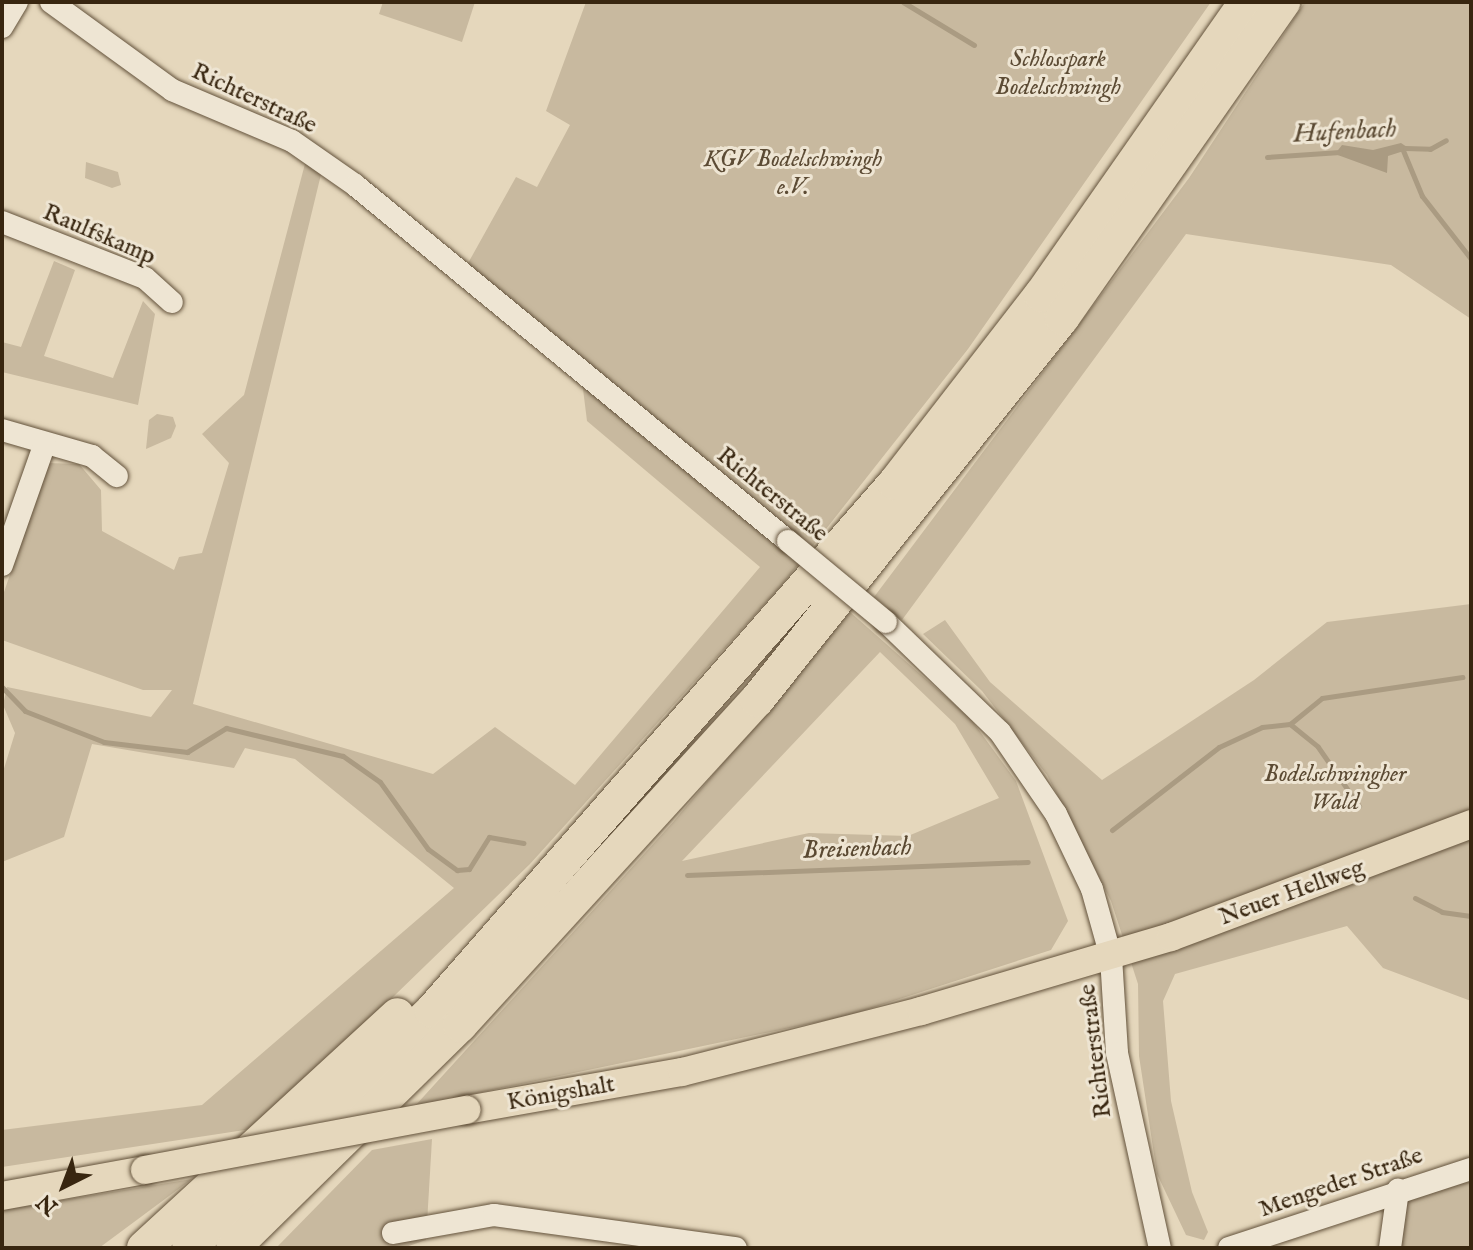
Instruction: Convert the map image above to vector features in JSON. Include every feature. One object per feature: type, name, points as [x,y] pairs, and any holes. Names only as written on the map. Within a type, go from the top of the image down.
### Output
[{"type":"highway","points":[[189,1248],[432,1011],[588,840],[895,483],[1041,295],[1246,2]]},
{"type":"highway","points":[[253,1248],[342,1146],[613,862],[868,567],[1072,305],[1283,2]]},
{"type":"highway","points":[[144,1248],[450,967],[549,864],[588,840]]},
{"type":"highway","points":[[233,1248],[342,1146]]},
{"type":"highway","points":[[120,1248],[201,1196]]},
{"type":"main road","name":"Neuer Hellweg","points":[[1111,957],[1471,824]]},
{"type":"main road","name":"Königshalt","points":[[2,1196],[682,1072],[1111,957]]},
{"type":"street","points":[[2,27],[17,2]]},
{"type":"street","name":"Richterstraße","points":[[51,2],[139,70],[292,141],[355,185],[886,622],[952,680],[1032,775],[1092,889],[1111,957],[1117,1053],[1160,1248]]},
{"type":"street","name":"Raulfskamp","points":[[2,222],[145,278],[172,302]]},
{"type":"street","points":[[2,430],[92,456],[117,476]]},
{"type":"street","points":[[2,565],[45,443]]},
{"type":"street","name":"Mengeder Straße","points":[[1229,1248],[1398,1190],[1471,1169]]},
{"type":"street","points":[[1390,1248],[1398,1190]]},
{"type":"street","points":[[393,1233],[494,1215],[736,1248]]},
{"type":"green space","points":[[383,2],[475,2],[462,42],[379,14]]},
{"type":"green space","points":[[586,2],[1211,2],[968,349],[781,586],[530,864],[258,1128],[2,1167],[2,1130],[202,1105],[454,888],[295,759],[245,748],[234,768],[92,744],[64,837],[2,862],[2,775],[15,733],[3,705],[7,687],[151,717],[172,690],[143,690],[2,640],[2,598],[48,463],[79,464],[101,490],[102,531],[174,570],[179,557],[202,553],[229,463],[202,434],[244,395],[306,160],[324,162],[193,704],[433,774],[495,727],[575,785],[760,567],[587,421],[581,373],[462,274],[516,177],[537,187],[570,125],[546,111]]},
{"type":"green space","points":[[1305,2],[1471,2],[1471,319],[1391,265],[1186,234],[902,620],[874,597],[1189,178]]},
{"type":"green space","points":[[86,162],[118,172],[121,185],[112,188],[85,178]]},
{"type":"green space","points":[[54,261],[75,270],[44,356],[113,378],[143,301],[155,314],[138,405],[2,372],[2,342],[21,347]]},
{"type":"green space","points":[[157,414],[173,417],[176,426],[171,438],[146,449],[149,420]]},
{"type":"green space","name":"Bodelschwingher Wald","points":[[1471,604],[1471,1001],[1383,968],[1347,926],[1175,974],[1163,1001],[1171,1101],[1192,1192],[1208,1232],[1204,1240],[1186,1235],[1157,1174],[1139,1056],[1138,984],[1111,901],[1047,775],[982,691],[923,634],[945,620],[990,682],[1102,780],[1254,680],[1327,622]]},
{"type":"green space","points":[[850,612],[970,718],[1016,781],[1068,921],[1051,950],[847,1016],[415,1106],[674,821]],"holes":[[[880,652],[955,724],[999,798],[908,836],[809,833],[682,861]]]},
{"type":"green space","points":[[432,1139],[426,1240],[403,1248],[276,1248],[372,1150]]},
{"type":"green space","points":[[1471,1175],[1471,1248],[1399,1248],[1407,1194]]},
{"type":"green space","points":[[192,1179],[99,1248],[2,1248],[2,1210]]},
{"type":"shaded area","points":[[1401,143],[1410,149],[1388,156],[1387,173],[1335,154],[1342,145],[1373,150]]},
{"type":"waterway","name":"Hufenbach","points":[[903,2],[974,45]]},
{"type":"waterway","name":"Hufenbach","points":[[1405,148],[1430,149],[1446,140]]},
{"type":"waterway","points":[[1402,148],[1422,196],[1471,259]]},
{"type":"waterway","name":"Hufenbach","points":[[1267,157],[1340,152]]},
{"type":"waterway","points":[[1290,724],[1322,698],[1462,677]]},
{"type":"waterway","name":"Breisenbach","points":[[2,687],[25,711],[104,742],[187,752],[226,728],[343,756],[380,782],[428,849],[457,870],[469,869],[489,837],[523,843]]},
{"type":"waterway","name":"Breisenbach","points":[[1112,830],[1219,747],[1262,727],[1290,724],[1318,747],[1359,806]]},
{"type":"waterway","name":"Breisenbach","points":[[687,875],[1028,862]]},
{"type":"waterway","name":"Breisenbach","points":[[1415,898],[1442,912],[1471,916]]},
{"type":"park label","name":"Schlosspark Bodelschwingh","points":[[1058,74]]},
{"type":"park label","name":"KGV Bodelschwingh e.V.","points":[[793,174]]}]
